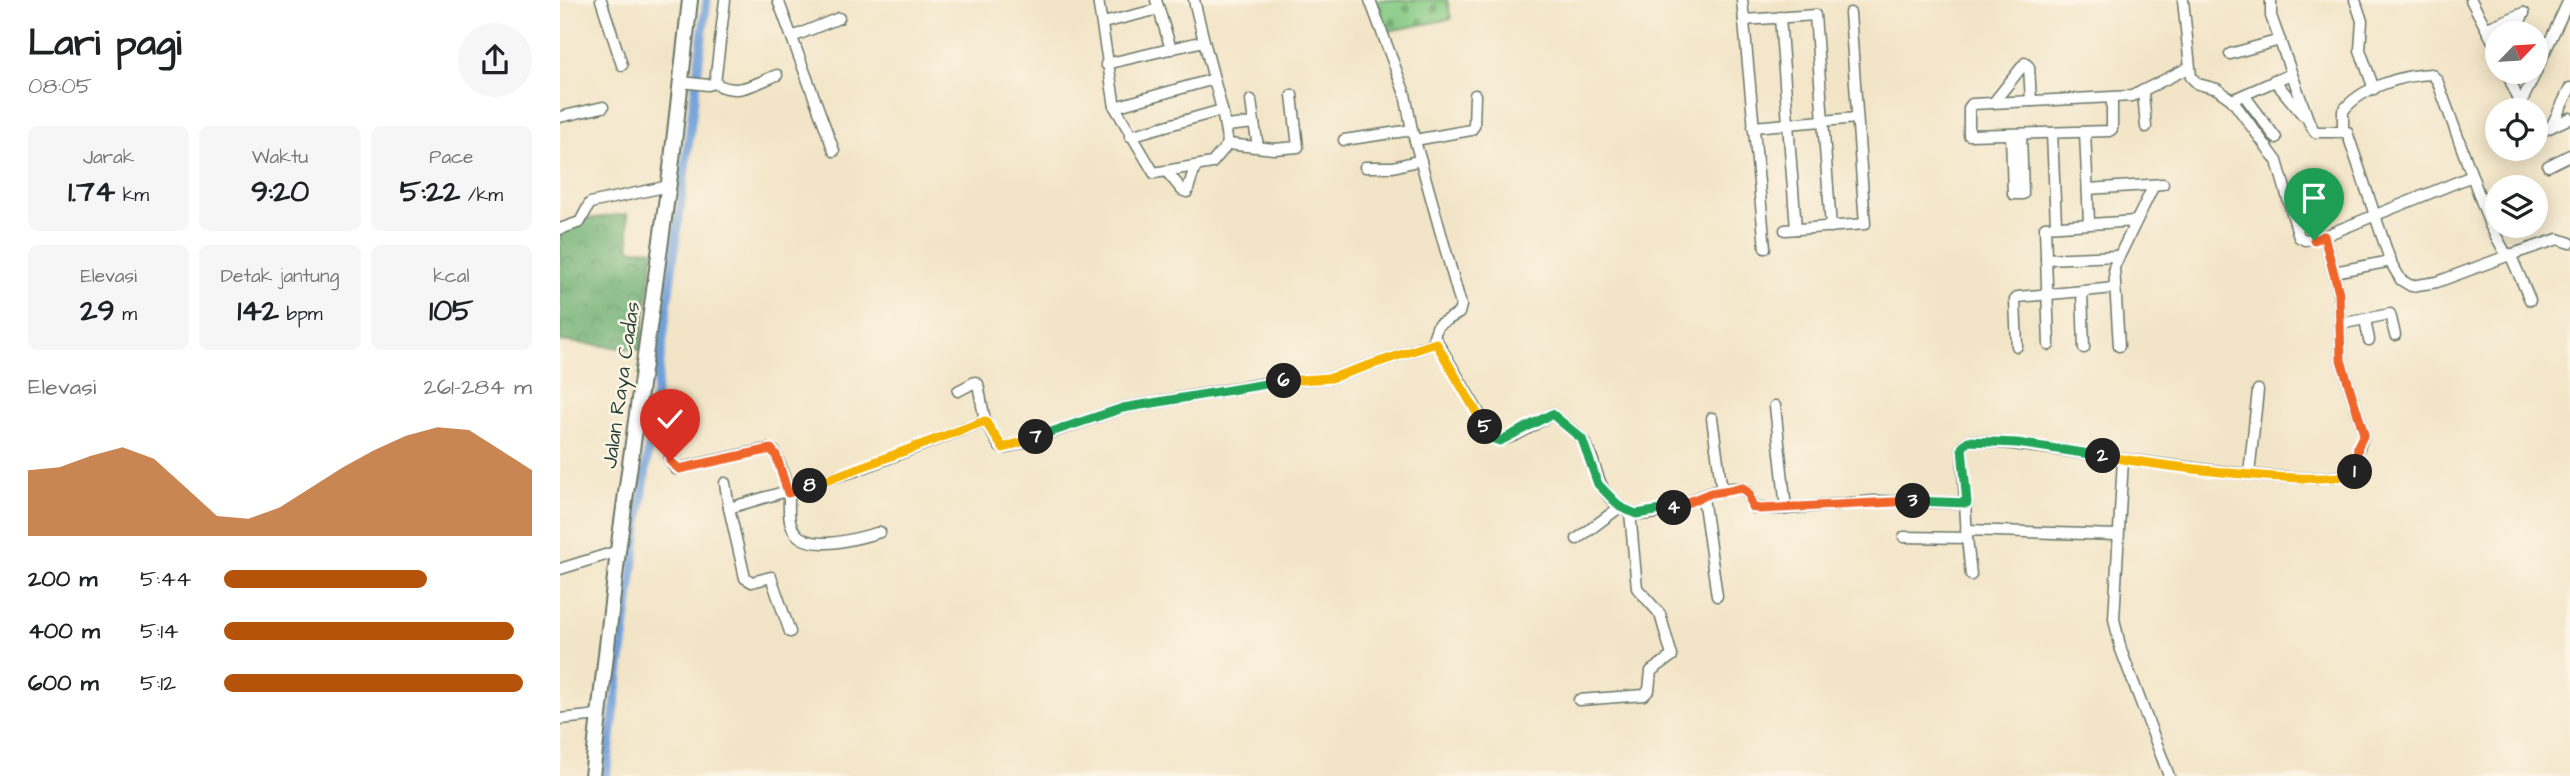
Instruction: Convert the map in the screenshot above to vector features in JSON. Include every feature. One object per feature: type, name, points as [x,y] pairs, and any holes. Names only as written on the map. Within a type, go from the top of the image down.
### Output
[{"type":"street","points":[[601,0],[622,65]]},
{"type":"street","name":"Jalan Raya Cadas","points":[[592,776],[618,551],[641,417],[684,83],[690,0]]},
{"type":"street","points":[[711,84],[725,0]]},
{"type":"street","points":[[778,0],[834,151]]},
{"type":"street","points":[[1098,0],[1103,23],[1106,64],[1115,107],[1154,173],[1168,173],[1212,163],[1228,144],[1227,126],[1194,0]]},
{"type":"street","points":[[1370,0],[1405,94],[1461,305],[1459,313],[1435,329],[1436,343],[1494,439],[1500,441],[1552,414],[1582,439],[1598,484],[1625,509],[1637,514],[1669,509],[1722,491],[1743,488],[1749,494],[1754,508],[1786,509],[1874,501],[1967,503]]},
{"type":"street","points":[[1742,0],[1765,248]]},
{"type":"street","points":[[2183,0],[2188,68],[2198,84],[2217,89],[2232,100],[2277,161],[2299,237],[2305,240],[2324,236],[2472,176]]},
{"type":"street","points":[[2271,0],[2269,10],[2309,122]]},
{"type":"street","points":[[2355,0],[2362,21],[2360,50],[2374,89]]},
{"type":"street","points":[[2471,0],[2485,24]]},
{"type":"street","points":[[2548,46],[2569,0]]},
{"type":"street","points":[[1103,23],[1158,5],[1171,49]]},
{"type":"street","points":[[1780,17],[1788,124],[1791,229],[1831,227],[1865,224],[1850,13]]},
{"type":"street","points":[[2504,21],[2524,13],[2520,21]]},
{"type":"street","points":[[1744,20],[1815,15],[1831,227]]},
{"type":"street","points":[[792,37],[839,19]]},
{"type":"street","points":[[2230,54],[2280,40]]},
{"type":"street","points":[[1106,64],[1203,41]]},
{"type":"street","points":[[1994,102],[2025,63],[2029,67],[2031,101]]},
{"type":"street","points":[[2112,98],[2111,130],[1969,135],[1970,105],[2112,98],[2143,92],[2188,68]]},
{"type":"street","points":[[2232,100],[2291,74]]},
{"type":"street","points":[[684,83],[749,88],[777,75]]},
{"type":"street","points":[[2530,300],[2509,255],[2490,225],[2434,75],[2417,75],[2374,89],[2348,104],[2343,111],[2344,130],[2377,215],[2391,261],[2401,280],[2417,286],[2437,282],[2509,255],[2558,239],[2570,243]]},
{"type":"street","points":[[1115,107],[1214,79]]},
{"type":"street","points":[[2274,80],[2315,132],[2344,130]]},
{"type":"street","points":[[2551,127],[2570,88]]},
{"type":"street","points":[[2143,92],[2146,127]]},
{"type":"street","points":[[1228,144],[1274,149],[1298,147],[1292,94]]},
{"type":"street","points":[[1344,140],[1459,135],[1471,130],[1474,125],[1475,95]]},
{"type":"street","points":[[2244,95],[2276,138]]},
{"type":"street","points":[[1251,100],[1258,146]]},
{"type":"street","points":[[560,117],[603,107]]},
{"type":"street","points":[[1130,136],[1222,110]]},
{"type":"street","points":[[1754,127],[1857,118]]},
{"type":"street","points":[[2548,128],[2570,118]]},
{"type":"street","points":[[1227,126],[1254,123]]},
{"type":"street","points":[[2085,132],[2089,222]]},
{"type":"street","points":[[2052,133],[2056,224]]},
{"type":"street","points":[[2016,135],[2023,194],[2013,194],[2016,135]]},
{"type":"street","points":[[2548,166],[2570,155]]},
{"type":"street","points":[[1365,167],[1394,167],[1421,160]]},
{"type":"street","points":[[1168,173],[1182,190],[1187,192],[1195,167]]},
{"type":"street","points":[[2088,189],[2159,185],[2136,220],[2113,271],[2119,346]]},
{"type":"street","points":[[560,229],[580,222],[590,203],[669,186]]},
{"type":"street","points":[[2049,345],[2045,228],[2056,224],[2136,220]]},
{"type":"street","points":[[1970,575],[1962,448],[1968,441],[2021,443],[2123,459],[2249,474],[2333,478],[2349,475],[2358,469],[2357,453],[2364,434],[2341,360],[2334,272],[2324,236]]},
{"type":"street","points":[[2046,259],[2118,256]]},
{"type":"street","points":[[2334,272],[2391,261]]},
{"type":"street","points":[[2017,346],[2016,298],[2115,288]]},
{"type":"street","points":[[2082,291],[2084,348]]},
{"type":"street","points":[[2340,324],[2390,314],[2395,335]]},
{"type":"street","points":[[2365,319],[2369,340]]},
{"type":"street","points":[[958,391],[975,382],[978,384],[985,421],[1000,447],[1006,448],[1123,408],[1273,383],[1331,378],[1436,343]]},
{"type":"street","points":[[2249,474],[2258,390]]},
{"type":"street","points":[[1775,406],[1786,509]]},
{"type":"street","points":[[641,417],[671,426],[670,461],[676,469],[771,449],[776,455],[788,493],[791,524],[795,532],[809,540],[834,544],[880,532]]},
{"type":"street","points":[[1712,418],[1722,491]]},
{"type":"street","points":[[729,508],[788,493],[904,453],[985,421]]},
{"type":"street","points":[[2123,459],[2113,581],[2116,634],[2169,776]]},
{"type":"street","points":[[724,483],[745,578],[752,582],[771,577],[790,632]]},
{"type":"street","points":[[1703,497],[1717,596]]},
{"type":"street","points":[[1577,539],[1625,509]]},
{"type":"street","points":[[1579,700],[1644,695],[1650,690],[1651,671],[1672,656],[1660,614],[1637,588],[1625,509]]},
{"type":"street","points":[[1904,537],[1966,534],[2117,535]]},
{"type":"street","points":[[560,569],[618,551]]},
{"type":"street","points":[[560,719],[600,715]]},
{"type":"green space","points":[[1374,0],[1447,0],[1451,19],[1382,32]]},
{"type":"green space","points":[[627,214],[630,249],[654,250],[640,350],[560,341],[560,227],[579,220]]},
{"type":"waterway","points":[[606,776],[707,0]]},
{"type":"route","points":[[670,461],[673,467],[679,469],[771,449],[776,455],[788,493],[855,471],[985,421],[1000,447],[1006,448],[1123,408],[1273,383],[1331,378],[1436,343],[1494,439],[1500,441],[1552,414],[1582,439],[1598,484],[1620,507],[1636,514],[1657,512],[1689,503],[1711,493],[1743,488],[1749,494],[1752,507],[1760,509],[1874,501],[1967,503],[1962,448],[1968,441],[2021,443],[2123,459],[2249,474],[2333,478],[2349,475],[2358,469],[2358,446],[2364,434],[2341,360],[2339,293],[2334,272],[2324,236],[2314,240]]}]
